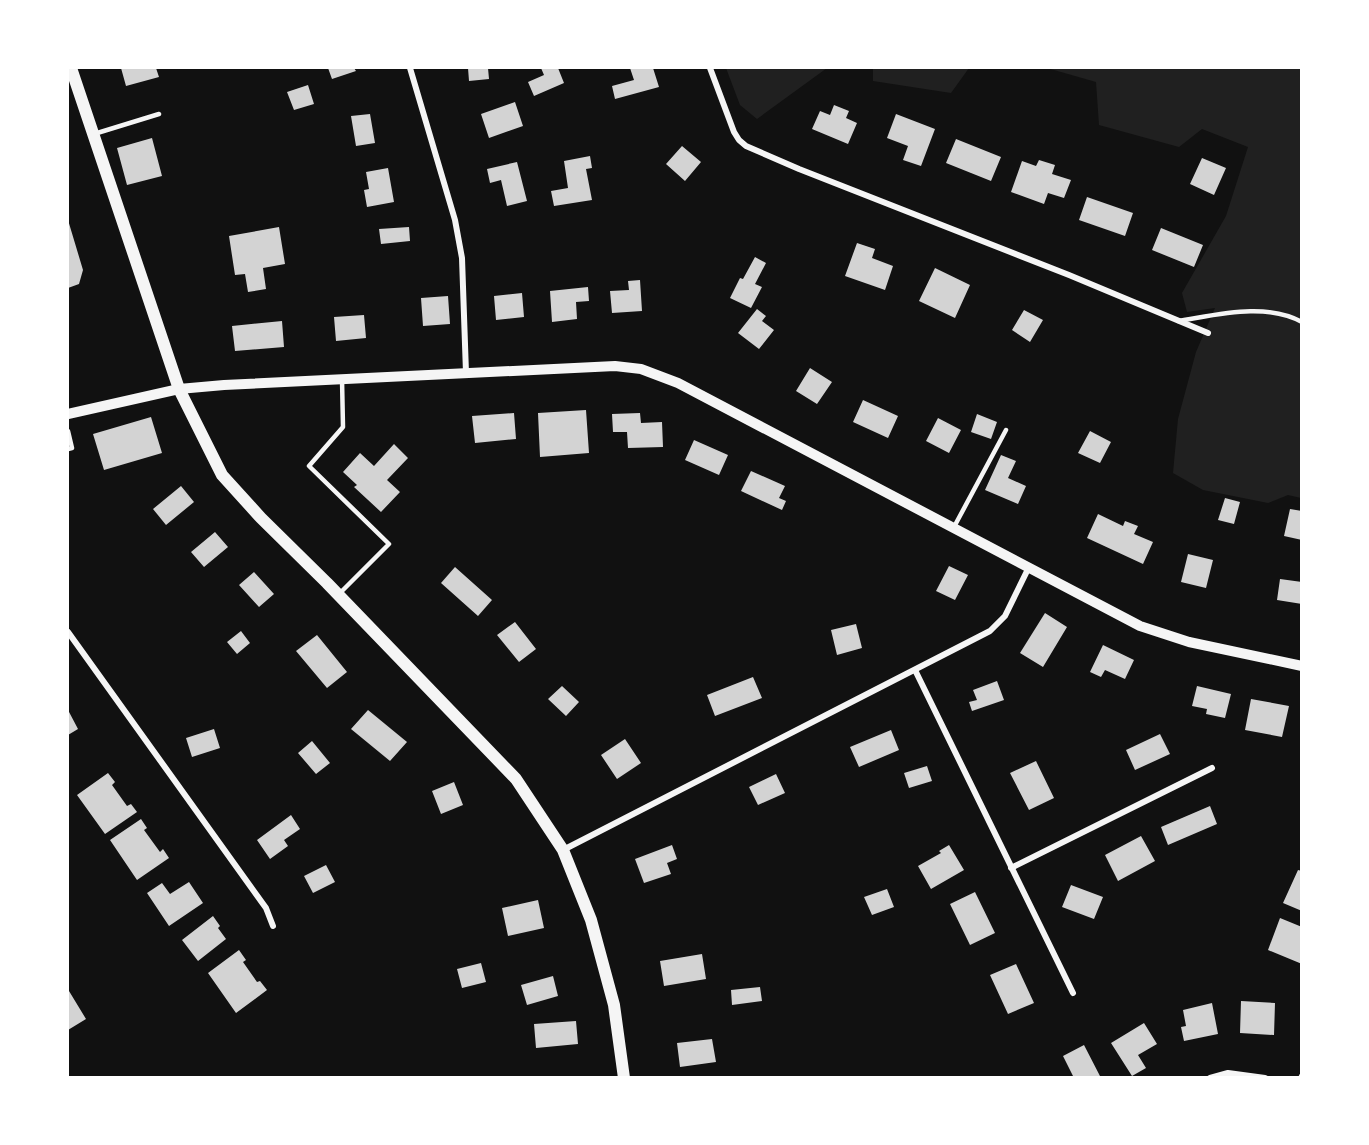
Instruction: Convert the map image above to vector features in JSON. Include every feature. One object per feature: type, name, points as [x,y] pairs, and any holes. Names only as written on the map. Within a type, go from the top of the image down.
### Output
[{"type":"main road","points":[[71,68],[179,389],[222,475],[261,518],[516,779],[563,849],[591,920],[614,1005],[624,1077]]},
{"type":"street","points":[[410,68],[455,220],[464,292],[466,373]]},
{"type":"street","points":[[710,68],[734,132],[746,146],[799,169],[1069,274],[1208,333]]},
{"type":"street","points":[[68,414],[179,389],[615,366],[641,369],[660,374],[1133,622],[1165,635],[1254,657],[1302,666]]},
{"type":"street","points":[[563,849],[990,631],[1000,622],[1029,567]]},
{"type":"street","points":[[68,632],[266,908],[273,926]]},
{"type":"street","points":[[915,670],[1073,993]]},
{"type":"street","points":[[1011,868],[1212,768]]},
{"type":"street","points":[[1210,1077],[1228,1073],[1264,1077]]},
{"type":"lane","points":[[93,134],[159,114]]},
{"type":"lane","points":[[1178,321],[1264,311],[1290,316],[1302,322]]},
{"type":"lane","points":[[338,595],[390,544],[309,466],[344,428],[342,379]]},
{"type":"lane","points":[[954,528],[1006,430]]},
{"type":"lane","points":[[68,431],[70,448]]},
{"type":"shaded area","points":[[726,68],[827,68],[757,119],[740,105]]},
{"type":"shaded area","points":[[873,68],[969,68],[951,93],[873,81]]},
{"type":"shaded area","points":[[1047,68],[1301,68],[1301,498],[1288,495],[1268,503],[1203,490],[1173,473],[1178,419],[1196,352],[1215,308],[1187,312],[1182,293],[1226,216],[1248,147],[1202,129],[1179,147],[1099,125],[1096,82]]},
{"type":"building","points":[[121,68],[156,68],[159,77],[126,86]]},
{"type":"building","points":[[328,68],[354,68],[356,71],[332,79]]},
{"type":"building","points":[[468,68],[488,68],[489,79],[469,81]]},
{"type":"building","points":[[541,68],[558,68],[564,83],[534,96],[528,82],[544,75]]},
{"type":"building","points":[[630,68],[653,68],[659,87],[615,99],[612,86],[634,80]]},
{"type":"building","points":[[308,85],[314,104],[294,110],[287,92]]},
{"type":"building","points":[[515,102],[523,126],[489,138],[481,114]]},
{"type":"building","points":[[834,105],[849,111],[846,118],[857,123],[848,144],[812,129],[820,111],[830,115]]},
{"type":"building","points":[[370,114],[375,143],[356,146],[351,116]]},
{"type":"building","points":[[896,114],[935,129],[921,166],[903,160],[908,146],[887,138]]},
{"type":"building","points":[[152,138],[162,176],[127,185],[117,148]]},
{"type":"building","points":[[956,139],[1001,157],[991,181],[946,163]]},
{"type":"building","points":[[682,146],[701,162],[685,181],[666,164]]},
{"type":"building","points":[[590,156],[592,168],[586,169],[592,200],[554,206],[551,191],[568,188],[564,161]]},
{"type":"building","points":[[1202,158],[1226,168],[1214,195],[1190,184]]},
{"type":"building","points":[[1039,160],[1055,165],[1052,174],[1071,180],[1064,198],[1048,193],[1044,204],[1011,192],[1022,161],[1036,166]]},
{"type":"building","points":[[517,162],[527,201],[507,206],[501,180],[490,183],[487,169]]},
{"type":"building","points":[[388,168],[394,202],[367,207],[364,190],[369,189],[366,172]]},
{"type":"building","points":[[1087,197],[1133,213],[1125,236],[1079,220]]},
{"type":"building","points":[[68,220],[83,270],[79,284],[68,288]]},
{"type":"building","points":[[279,227],[285,264],[263,268],[266,289],[248,292],[245,274],[235,275],[229,236]]},
{"type":"building","points":[[409,227],[410,241],[381,244],[379,229]]},
{"type":"building","points":[[1161,228],[1203,245],[1194,267],[1152,250]]},
{"type":"building","points":[[857,243],[875,249],[872,258],[893,266],[885,290],[845,276]]},
{"type":"building","points":[[755,257],[766,263],[755,284],[762,287],[751,308],[730,298],[740,278],[743,279]]},
{"type":"building","points":[[935,268],[970,285],[955,318],[919,301]]},
{"type":"building","points":[[640,280],[642,311],[612,313],[610,291],[629,290],[628,281]]},
{"type":"building","points":[[588,287],[589,301],[576,302],[577,319],[552,322],[550,291]]},
{"type":"building","points":[[522,293],[524,317],[496,320],[494,296]]},
{"type":"building","points":[[448,296],[450,324],[423,326],[421,298]]},
{"type":"building","points":[[757,309],[766,316],[762,321],[774,330],[759,349],[738,333]]},
{"type":"building","points":[[1024,310],[1043,320],[1030,342],[1012,330]]},
{"type":"building","points":[[364,315],[366,338],[336,341],[334,317]]},
{"type":"building","points":[[282,321],[284,347],[235,351],[232,326]]},
{"type":"building","points":[[810,368],[832,382],[817,404],[796,391]]},
{"type":"building","points":[[863,400],[898,416],[888,438],[853,422]]},
{"type":"building","points":[[586,410],[589,453],[540,457],[538,413]]},
{"type":"building","points":[[514,413],[516,439],[475,443],[472,416]]},
{"type":"building","points":[[640,413],[641,423],[662,422],[663,447],[628,448],[627,432],[613,432],[612,414]]},
{"type":"building","points":[[977,414],[997,422],[991,439],[971,432]]},
{"type":"building","points":[[151,417],[162,453],[104,470],[93,434]]},
{"type":"building","points":[[938,418],[961,430],[949,453],[926,441]]},
{"type":"building","points":[[1090,431],[1111,442],[1100,463],[1078,453]]},
{"type":"building","points":[[694,440],[728,455],[719,475],[685,460]]},
{"type":"building","points":[[394,444],[408,458],[387,480],[400,492],[381,512],[354,487],[357,485],[343,472],[360,453],[374,466]]},
{"type":"building","points":[[1001,455],[1016,461],[1008,478],[1026,486],[1018,504],[985,490]]},
{"type":"building","points":[[751,471],[785,486],[779,498],[786,501],[782,510],[741,491]]},
{"type":"building","points":[[181,486],[194,502],[166,525],[153,509]]},
{"type":"building","points":[[1225,498],[1240,502],[1234,524],[1218,520]]},
{"type":"building","points":[[1290,509],[1302,511],[1302,540],[1284,536]]},
{"type":"building","points":[[1098,514],[1123,526],[1125,521],[1138,526],[1134,534],[1153,542],[1143,564],[1087,538]]},
{"type":"building","points":[[215,532],[228,547],[204,567],[191,552]]},
{"type":"building","points":[[1188,554],[1213,560],[1206,588],[1181,582]]},
{"type":"building","points":[[949,566],[968,575],[955,600],[936,591]]},
{"type":"building","points":[[455,567],[492,600],[478,616],[441,583]]},
{"type":"building","points":[[254,572],[274,594],[259,607],[239,585]]},
{"type":"building","points":[[1280,579],[1302,582],[1302,604],[1277,600]]},
{"type":"building","points":[[1045,613],[1067,627],[1043,667],[1020,653]]},
{"type":"building","points":[[515,622],[536,649],[519,662],[497,635]]},
{"type":"building","points":[[856,624],[862,648],[837,655],[831,630]]},
{"type":"building","points":[[241,631],[250,643],[237,654],[227,642]]},
{"type":"building","points":[[317,635],[347,672],[327,688],[296,651]]},
{"type":"building","points":[[1103,645],[1134,660],[1125,679],[1105,670],[1101,677],[1090,672]]},
{"type":"building","points":[[753,677],[762,698],[715,716],[707,695]]},
{"type":"building","points":[[997,681],[1004,700],[972,711],[969,702],[977,700],[973,690]]},
{"type":"building","points":[[562,686],[579,702],[566,716],[548,699]]},
{"type":"building","points":[[1197,686],[1231,694],[1225,718],[1206,714],[1207,709],[1192,706]]},
{"type":"building","points":[[1251,699],[1289,706],[1282,737],[1245,730]]},
{"type":"building","points":[[68,710],[78,729],[68,735]]},
{"type":"building","points":[[368,710],[407,742],[390,761],[351,729]]},
{"type":"building","points":[[214,729],[220,748],[192,757],[186,738]]},
{"type":"building","points":[[891,730],[899,750],[859,767],[850,747]]},
{"type":"building","points":[[1160,734],[1170,754],[1135,770],[1126,750]]},
{"type":"building","points":[[625,739],[641,763],[617,779],[601,755]]},
{"type":"building","points":[[312,741],[330,763],[316,774],[298,753]]},
{"type":"building","points":[[1036,761],[1054,798],[1029,810],[1010,773]]},
{"type":"building","points":[[927,766],[932,781],[909,788],[904,773]]},
{"type":"building","points":[[108,773],[115,782],[112,785],[127,806],[131,804],[137,812],[105,834],[77,795]]},
{"type":"building","points":[[776,774],[785,793],[758,805],[749,787]]},
{"type":"building","points":[[454,782],[463,805],[441,814],[432,791]]},
{"type":"building","points":[[1210,806],[1217,824],[1168,845],[1161,827]]},
{"type":"building","points":[[291,815],[300,829],[284,840],[288,846],[270,859],[257,840]]},
{"type":"building","points":[[141,819],[147,828],[144,830],[160,852],[163,849],[169,858],[137,880],[110,840]]},
{"type":"building","points":[[1141,836],[1155,861],[1118,881],[1105,855]]},
{"type":"building","points":[[672,845],[677,859],[667,863],[671,874],[644,883],[635,859]]},
{"type":"building","points":[[949,845],[964,870],[931,889],[918,866],[941,853],[939,851]]},
{"type":"building","points":[[326,865],[335,882],[313,893],[304,876]]},
{"type":"building","points":[[1298,870],[1302,871],[1302,911],[1283,903]]},
{"type":"building","points":[[189,882],[203,903],[169,926],[147,893],[162,883],[170,894]]},
{"type":"building","points":[[1071,885],[1103,897],[1094,919],[1062,907]]},
{"type":"building","points":[[887,889],[894,907],[872,915],[864,897]]},
{"type":"building","points":[[975,892],[995,933],[970,945],[950,904]]},
{"type":"building","points":[[538,900],[544,928],[508,936],[502,908]]},
{"type":"building","points":[[213,916],[226,939],[198,961],[182,940]]},
{"type":"building","points":[[1280,918],[1302,927],[1302,964],[1268,950]]},
{"type":"building","points":[[239,950],[246,960],[243,962],[257,982],[260,981],[267,990],[236,1013],[208,973]]},
{"type":"building","points":[[702,954],[706,979],[664,986],[660,961]]},
{"type":"building","points":[[481,963],[486,982],[462,988],[457,969]]},
{"type":"building","points":[[1016,964],[1034,1003],[1008,1014],[990,975]]},
{"type":"building","points":[[553,976],[558,996],[527,1005],[521,985]]},
{"type":"building","points":[[760,987],[762,1001],[732,1005],[731,990]]},
{"type":"building","points":[[68,992],[86,1019],[68,1030]]},
{"type":"building","points":[[1241,1001],[1275,1003],[1274,1035],[1240,1033]]},
{"type":"building","points":[[1212,1003],[1218,1034],[1184,1041],[1181,1027],[1186,1026],[1183,1010]]},
{"type":"building","points":[[576,1021],[578,1044],[536,1048],[534,1024]]},
{"type":"building","points":[[1144,1023],[1157,1044],[1138,1055],[1146,1068],[1132,1076],[1111,1043]]},
{"type":"building","points":[[712,1039],[716,1062],[680,1067],[677,1043]]},
{"type":"building","points":[[1084,1045],[1101,1078],[1074,1078],[1063,1056]]}]
